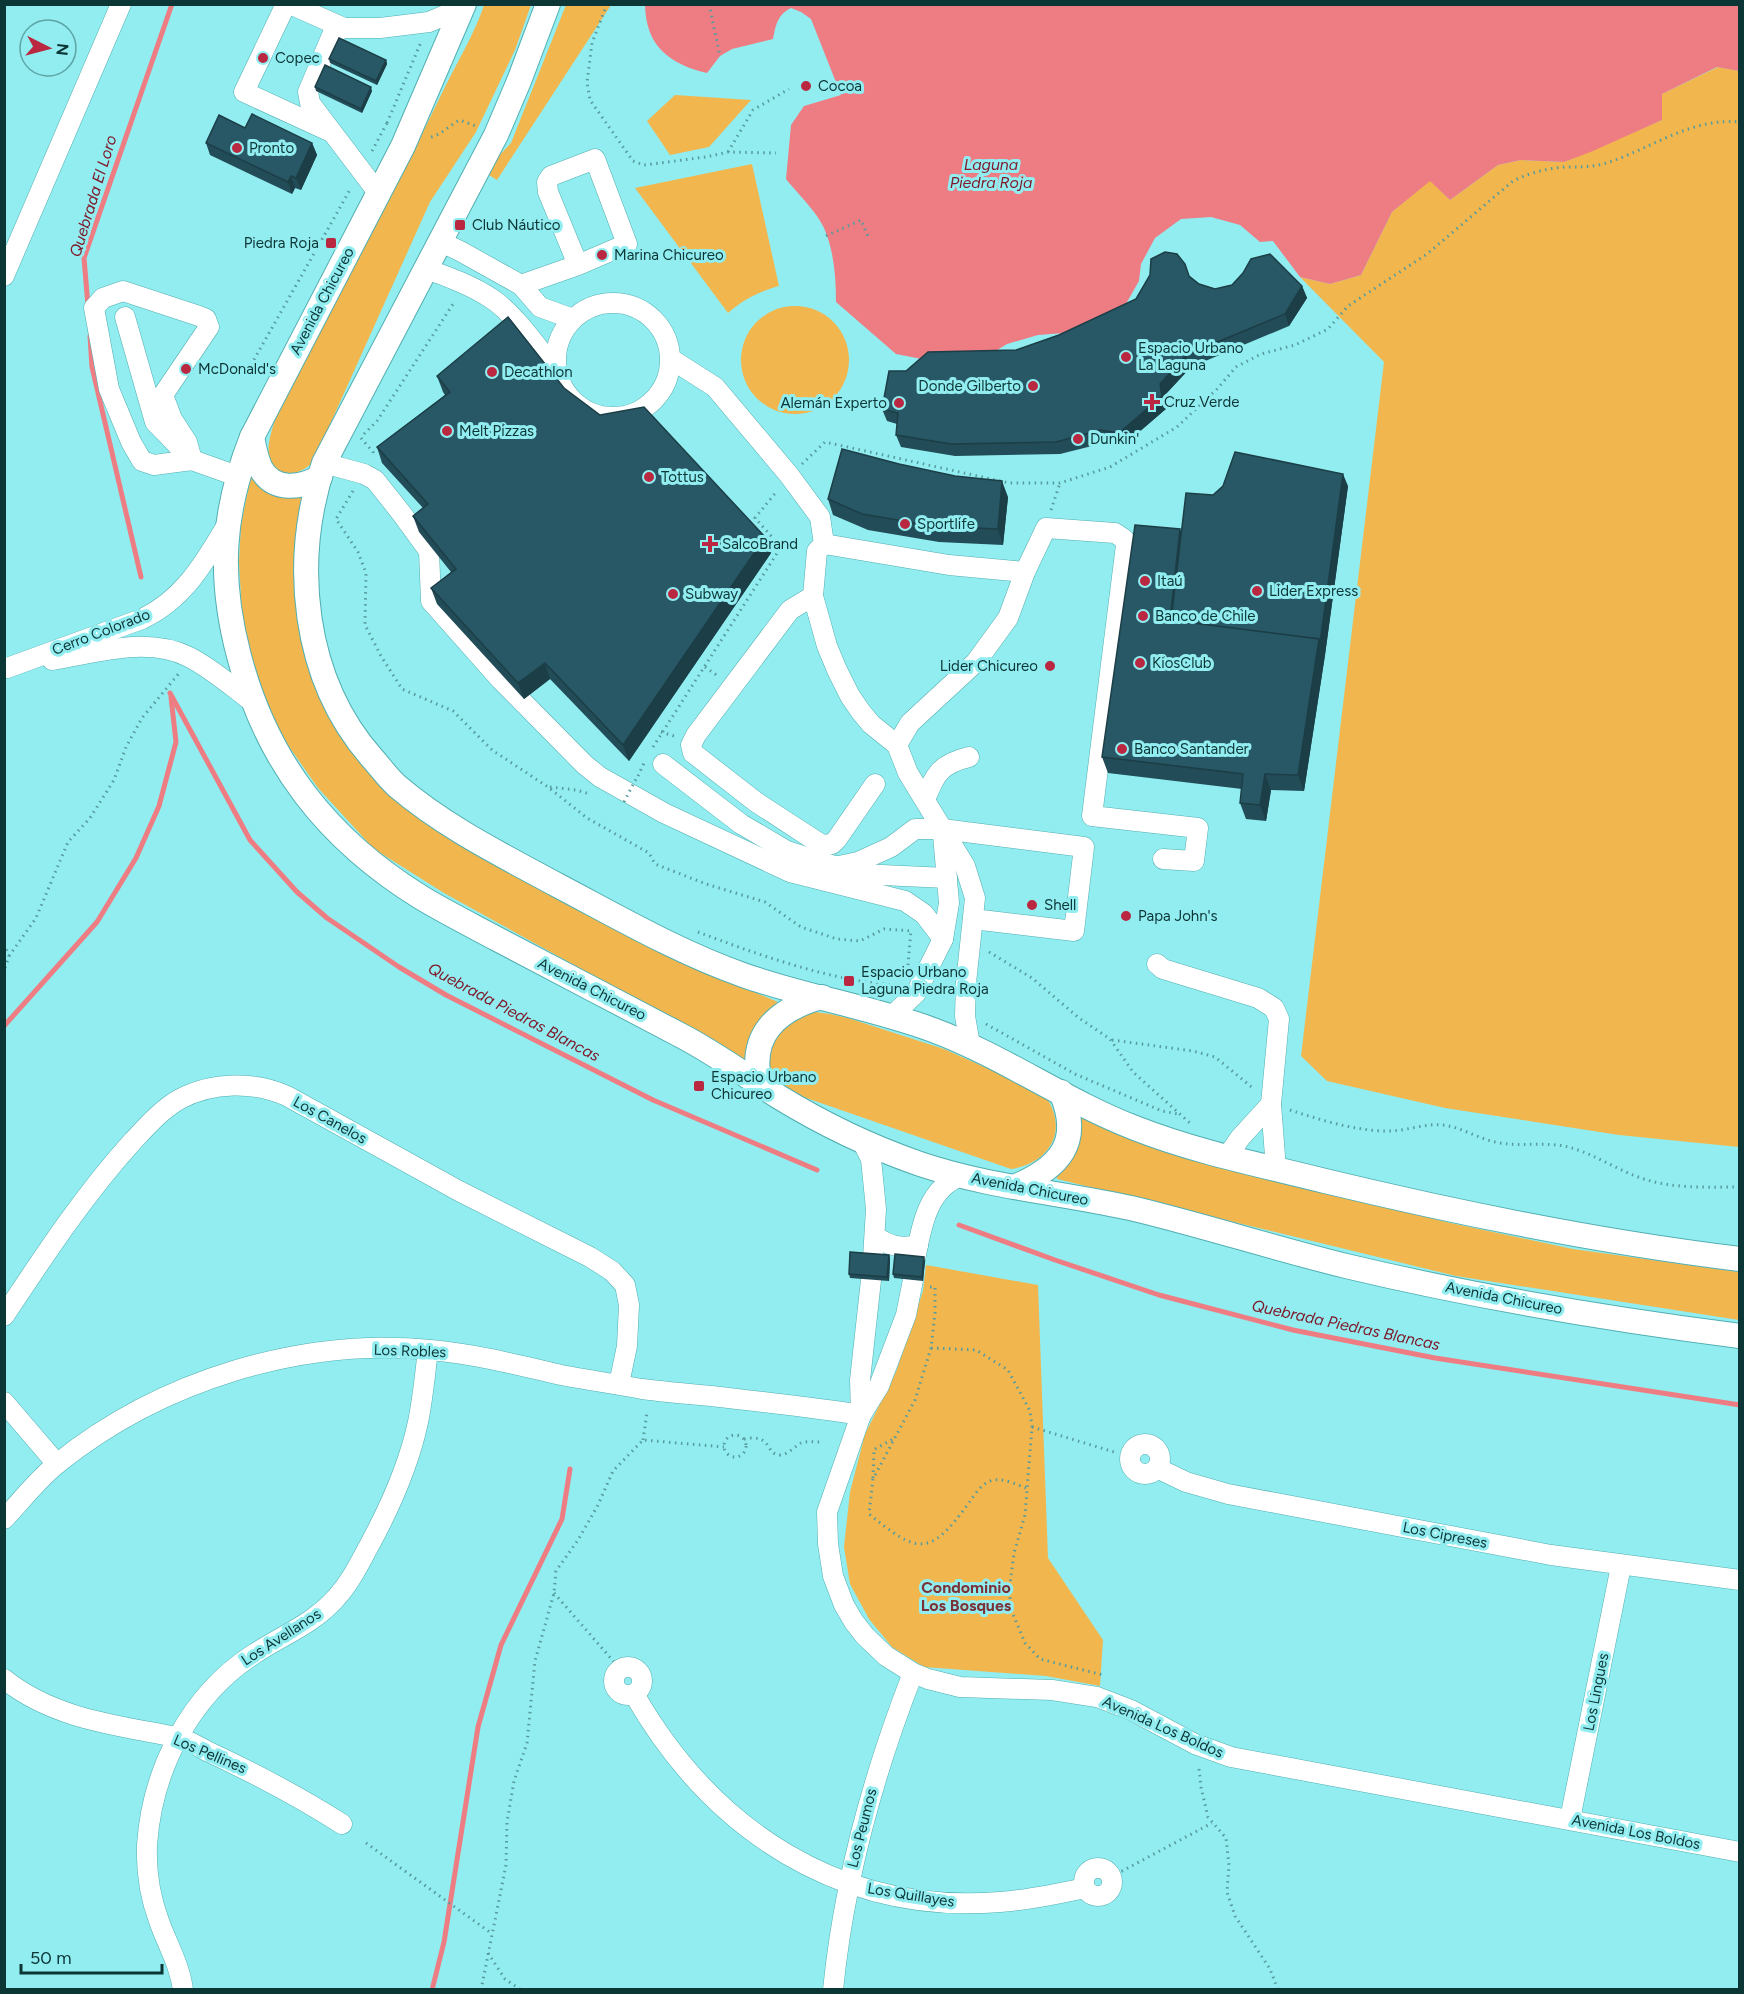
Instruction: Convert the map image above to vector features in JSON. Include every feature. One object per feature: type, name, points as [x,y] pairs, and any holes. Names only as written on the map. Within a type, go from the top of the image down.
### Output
[{"type":"main road","points":[[548,4],[496,135],[322,470],[312,508],[306,559],[309,616],[314,644],[326,680],[346,723],[393,783],[443,821],[473,839],[623,920],[721,967],[767,983],[892,1016],[970,1045],[1133,1127],[1227,1157],[1418,1204],[1613,1241],[1740,1258]]},
{"type":"main road","name":"Avenida Chicureo","points":[[463,6],[398,128],[379,194],[252,437],[237,476],[227,525],[225,573],[230,621],[254,703],[288,772],[333,829],[369,862],[423,899],[686,1037],[806,1112],[862,1141],[914,1161],[962,1176],[1142,1211],[1281,1250],[1413,1281],[1558,1309],[1740,1336]]},
{"type":"main road","points":[[252,437],[261,468],[275,482],[286,486],[298,486],[322,470]]},
{"type":"main road","points":[[760,1084],[756,1065],[757,1054],[759,1044],[769,1027],[793,1007],[822,997]]},
{"type":"main road","points":[[1014,1187],[1045,1171],[1064,1152],[1071,1124],[1061,1092]]},
{"type":"street","points":[[4,276],[121,4]]},
{"type":"street","points":[[333,133],[244,92],[288,4],[344,28],[380,28],[429,22],[463,6]]},
{"type":"street","points":[[344,28],[333,33],[308,92],[310,103],[379,194]]},
{"type":"street","points":[[521,285],[578,265],[627,244],[595,159],[551,176],[547,182],[548,192],[578,265]]},
{"type":"street","points":[[439,241],[460,250],[521,285],[540,307],[573,319]]},
{"type":"street","points":[[425,269],[447,275],[493,299],[509,314],[557,372],[564,389],[576,403],[592,413],[610,417],[628,415],[645,408],[659,395],[668,378],[671,359],[668,340],[658,323],[644,310],[626,303],[607,302],[588,308],[573,319],[562,332],[556,353],[557,372]]},
{"type":"street","points":[[123,291],[206,319],[209,327],[163,395],[172,419],[187,442],[192,460],[154,465],[142,460],[131,442],[109,389],[94,308],[103,298],[123,291]]},
{"type":"street","points":[[125,317],[155,422],[192,460],[237,476]]},
{"type":"street","points":[[671,359],[715,387],[789,475],[820,517],[824,544]]},
{"type":"street","points":[[322,470],[364,474],[375,480],[429,551],[431,601],[501,680],[585,765],[600,777],[664,813],[790,872],[905,901],[924,914],[943,939]]},
{"type":"street","name":"Cerro Colorado","points":[[6,668],[159,610],[180,594],[189,583],[227,525]]},
{"type":"street","points":[[897,745],[910,723],[976,662],[1008,618],[1025,572],[1046,528],[1115,532],[1124,539],[1126,545],[1092,816],[1198,828],[1194,861],[1163,859]]},
{"type":"street","points":[[824,544],[949,565],[1025,572]]},
{"type":"street","points":[[824,544],[817,551],[813,596],[827,646],[850,696],[871,724],[897,745],[908,772],[965,866],[975,898],[969,946],[965,1016],[970,1045]]},
{"type":"street","points":[[813,596],[790,610],[696,735],[692,745],[693,753],[756,802],[822,845],[828,845],[837,839],[875,784]]},
{"type":"street","name":"Cerro Colorado","points":[[6,668],[134,647],[171,650],[192,658],[254,703]]},
{"type":"street","points":[[654,757],[741,824],[788,851],[860,874],[947,878]]},
{"type":"street","points":[[925,800],[937,772],[953,761],[969,757]]},
{"type":"street","points":[[741,824],[756,802]]},
{"type":"street","points":[[839,866],[858,862],[891,847],[915,829],[942,829],[1084,847],[1074,931],[973,919]]},
{"type":"street","points":[[892,1016],[916,993],[943,939],[949,903],[942,829]]},
{"type":"street","points":[[1157,964],[1163,969],[1258,998],[1274,1008],[1279,1019],[1271,1104],[1276,1169]]},
{"type":"street","name":"Los Canelos","points":[[4,1316],[87,1196],[120,1156],[161,1113],[181,1099],[208,1090],[227,1086],[255,1087],[287,1096],[459,1191],[590,1257],[612,1271],[625,1285],[629,1305],[628,1337],[619,1384]]},
{"type":"street","points":[[1227,1157],[1240,1138],[1271,1104]]},
{"type":"street","points":[[862,1141],[872,1159],[876,1209],[873,1258]]},
{"type":"street","points":[[875,1236],[884,1243],[907,1248],[917,1253],[924,1220],[934,1196],[951,1180],[962,1176]]},
{"type":"street","name":"Avenida Los Boldos","points":[[861,1415],[860,1380],[871,1280]]},
{"type":"street","name":"Avenida Los Boldos","points":[[913,1283],[906,1315],[879,1386],[861,1415],[827,1512],[830,1560],[838,1591],[854,1622],[878,1650],[913,1672],[960,1687],[1034,1689],[1083,1694],[1123,1707],[1195,1743],[1231,1756],[1740,1852]]},
{"type":"street","name":"Los Robles","points":[[4,1519],[57,1464],[125,1419],[183,1390],[220,1375],[284,1358],[314,1354],[396,1348],[428,1350],[482,1357],[564,1375],[645,1389],[861,1415]]},
{"type":"street","name":"Los Avellanos","points":[[183,1989],[178,1967],[158,1920],[150,1888],[147,1859],[154,1801],[168,1757],[177,1737],[208,1695],[231,1671],[256,1652],[311,1621],[338,1596],[354,1573],[381,1525],[406,1466],[418,1423],[428,1350]]},
{"type":"street","points":[[4,1402],[57,1464]]},
{"type":"street","name":"Los Cipreses","points":[[1157,1468],[1186,1482],[1228,1494],[1540,1553],[1621,1566],[1740,1580]]},
{"type":"street","name":"Los Lingues","points":[[1570,1819],[1621,1566]]},
{"type":"street","name":"Los Quillayes","points":[[621,1670],[615,1678],[616,1688],[624,1695],[634,1694],[663,1740],[696,1781],[732,1816],[778,1850],[848,1884],[899,1896],[958,1903],[1026,1900],[1085,1888],[1089,1893],[1101,1896],[1110,1889],[1111,1877]]},
{"type":"street","name":"Los Peumos","points":[[833,1989],[842,1913],[848,1884],[875,1778],[913,1672]]},
{"type":"street","name":"Los Pellines","points":[[4,1679],[61,1712],[84,1719],[177,1737],[275,1783],[342,1824]]},
{"type":"path","points":[[607,4],[592,43],[588,91],[590,100],[633,161],[644,165],[728,152],[776,153]]},
{"type":"path","points":[[709,4],[720,56]]},
{"type":"path","points":[[251,364],[361,170],[398,128],[429,22]]},
{"type":"path","points":[[728,152],[753,110],[789,89]]},
{"type":"path","points":[[398,128],[426,138],[444,132],[460,120],[496,135]]},
{"type":"path","points":[[622,803],[636,779],[654,757],[782,548],[755,518],[789,475],[825,442],[1009,483],[1060,483],[1110,467],[1177,427],[1217,389],[1236,367],[1261,354],[1295,345],[1328,329],[1348,306],[1427,254],[1513,181],[1528,173],[1601,164],[1688,129],[1731,121],[1740,122]]},
{"type":"path","points":[[826,236],[861,220],[868,236]]},
{"type":"path","points":[[361,438],[377,421],[464,285]]},
{"type":"path","points":[[1046,528],[1060,483]]},
{"type":"path","points":[[4,971],[9,956],[36,918],[68,842],[90,818],[114,780],[126,747],[142,718],[192,658]]},
{"type":"path","points":[[548,787],[576,790],[599,797]]},
{"type":"path","points":[[884,928],[911,930]]},
{"type":"path","points":[[693,930],[744,950],[843,977],[896,985]]},
{"type":"path","points":[[4,944],[9,956]]},
{"type":"path","points":[[987,951],[1032,978],[1079,1018],[1110,1039],[1133,1072],[1191,1124]]},
{"type":"path","points":[[965,1016],[983,1022],[1075,1074],[1162,1111],[1180,1114]]},
{"type":"path","points":[[1110,1039],[1193,1051],[1215,1057],[1271,1104],[1323,1120],[1386,1131],[1444,1125],[1497,1143],[1563,1146],[1657,1183],[1673,1186],[1740,1187]]},
{"type":"path","points":[[873,1479],[915,1400],[931,1348],[935,1287],[913,1283]]},
{"type":"path","points":[[931,1348],[976,1350],[1008,1370],[1030,1411],[1032,1427],[1025,1515],[1014,1553],[1009,1593],[1017,1624],[1025,1643],[1040,1659],[1103,1675]]},
{"type":"path","points":[[481,1989],[506,1865],[507,1822],[514,1781],[527,1743],[535,1661],[554,1593],[556,1571],[578,1540],[598,1505],[613,1471],[643,1440],[647,1413]]},
{"type":"path","points":[[1032,1427],[1114,1452]]},
{"type":"path","points":[[744,1439],[745,1450],[737,1457],[730,1456],[724,1447],[731,1435],[738,1435],[744,1439],[754,1437],[764,1440],[774,1453],[779,1455],[806,1442],[821,1442]]},
{"type":"path","points":[[869,1450],[874,1450],[894,1438]]},
{"type":"path","points":[[643,1440],[724,1447]]},
{"type":"path","points":[[874,1450],[869,1514],[900,1539],[920,1545],[937,1540],[956,1521],[979,1489],[990,1481],[1004,1480],[1026,1488]]},
{"type":"path","points":[[554,1593],[621,1670]]},
{"type":"path","points":[[1199,1769],[1208,1817],[1226,1838],[1229,1865],[1227,1892],[1235,1916],[1270,1970],[1278,1989]]},
{"type":"path","points":[[1111,1877],[1212,1822]]},
{"type":"path","points":[[366,1843],[492,1933]]},
{"type":"path","points":[[488,1953],[505,1979],[521,1989]]},
{"type":"shaded area","points":[[484,5],[531,5],[515,50],[476,132],[430,202],[314,460],[295,473],[282,472],[272,463],[269,455],[269,441],[282,404],[401,175]]},
{"type":"shaded area","points":[[566,5],[611,5],[497,180],[484,172],[511,143]]},
{"type":"shaded area","points":[[1718,67],[1739,71],[1739,1147],[1619,1135],[1445,1108],[1327,1081],[1301,1056],[1384,362],[1300,277],[1330,284],[1361,275],[1392,212],[1430,180],[1450,200],[1498,165],[1521,160],[1564,162],[1662,120],[1662,94]]},
{"type":"shaded area","points":[[675,95],[751,100],[709,147],[670,155],[647,121]]},
{"type":"shaded area","points":[[752,164],[779,286],[752,296],[728,313],[635,188]]},
{"type":"shaded area","points":[[795,306],[816,310],[833,322],[845,339],[849,360],[845,381],[833,398],[816,410],[795,414],[774,410],[757,398],[745,381],[741,360],[745,339],[757,322],[774,310]]},
{"type":"shaded area","points":[[252,470],[302,498],[295,557],[300,630],[331,715],[364,767],[420,816],[742,987],[778,1002],[754,1027],[746,1060],[444,893],[374,849],[318,788],[278,731],[262,695],[250,653],[242,614],[239,562],[241,525]]},
{"type":"shaded area","points":[[815,1012],[848,1018],[944,1049],[1043,1093],[1055,1118],[1056,1130],[1052,1141],[1037,1159],[1011,1169],[789,1092],[781,1085],[771,1069],[770,1052],[778,1035],[793,1020],[803,1014]]},
{"type":"shaded area","points":[[1076,1115],[1137,1141],[1446,1222],[1573,1249],[1739,1272],[1739,1320],[1456,1276],[1057,1179]]},
{"type":"shaded area","points":[[926,1265],[1038,1285],[1048,1558],[1103,1640],[1100,1686],[1046,1676],[924,1667],[892,1647],[869,1619],[850,1584],[844,1547],[850,1492],[865,1434],[896,1372],[923,1291]]},
{"type":"water","name":"Laguna Piedra Roja","points":[[645,5],[1739,5],[1739,71],[1717,67],[1662,94],[1662,120],[1564,162],[1521,160],[1498,165],[1450,200],[1430,181],[1392,212],[1361,275],[1330,284],[1300,277],[1273,241],[1260,242],[1240,225],[1211,217],[1181,219],[1155,238],[1141,264],[1139,281],[1123,309],[1078,332],[1038,335],[1007,344],[968,368],[896,354],[836,302],[834,264],[824,228],[812,209],[786,179],[791,125],[804,106],[841,95],[811,19],[791,8],[780,17],[773,39],[732,49],[720,56],[707,73],[681,64],[662,51],[650,32]]},
{"type":"building","points":[[339,38],[386,60],[376,81],[329,59]]},
{"type":"building","points":[[325,65],[371,87],[361,109],[315,87]]},
{"type":"building","points":[[252,114],[312,143],[296,178],[291,176],[288,182],[206,143],[219,115],[245,128]]},
{"type":"building","name":"Espacio Urbano La Laguna","points":[[1165,252],[1177,254],[1185,264],[1189,276],[1199,284],[1215,289],[1232,285],[1243,273],[1251,259],[1270,254],[1302,286],[1285,314],[1186,355],[1160,384],[1162,396],[1119,433],[1100,430],[1056,442],[951,444],[896,435],[898,413],[882,409],[889,371],[906,371],[928,352],[1016,350],[1059,335],[1136,299],[1150,275],[1151,259]]},
{"type":"building","points":[[508,317],[564,388],[600,415],[644,407],[765,537],[623,745],[545,663],[518,683],[431,588],[456,569],[413,516],[428,504],[377,447],[450,392],[437,376]]},
{"type":"building","points":[[842,449],[955,476],[1002,481],[998,529],[933,526],[862,514],[828,499]]},
{"type":"building","name":"Lider Express","points":[[1235,452],[1343,474],[1320,643],[1319,639],[1171,621],[1186,493],[1213,495],[1223,486]]},
{"type":"building","points":[[1135,525],[1180,529],[1170,620],[1319,639],[1298,775],[1265,774],[1260,805],[1240,803],[1243,774],[1102,757]]},
{"type":"building","points":[[850,1252],[889,1255],[887,1277],[849,1274]]},
{"type":"building","points":[[895,1254],[924,1257],[922,1277],[893,1274]]},
{"type":"waterway","name":"Quebrada El Loro","points":[[88,306],[84,258],[172,4]]},
{"type":"waterway","name":"Quebrada El Loro","points":[[90,336],[92,367],[141,577]]},
{"type":"waterway","name":"Quebrada Piedras Blancas","points":[[170,693],[250,840],[297,892],[327,918],[399,967],[446,995],[653,1100],[817,1170]]},
{"type":"waterway","name":"Quebrada El Loro","points":[[4,1026],[97,922],[136,858],[159,806],[176,742],[171,697]]},
{"type":"waterway","name":"Quebrada Piedras Blancas","points":[[959,1225],[1159,1295],[1293,1330],[1435,1358],[1740,1405]]},
{"type":"waterway","points":[[432,1990],[444,1942],[478,1727],[501,1645],[562,1519],[570,1469]]},
{"type":"place","name":"Copec","points":[[263,58]]},
{"type":"place","name":"Cocoa","points":[[806,86]]},
{"type":"place","name":"Pronto","points":[[237,148]]},
{"type":"place","name":"Club Náutico","points":[[460,225]]},
{"type":"place","name":"Piedra Roja","points":[[331,243]]},
{"type":"place","name":"Marina Chicureo","points":[[602,255]]},
{"type":"place","name":"Espacio Urbano La Laguna","points":[[1126,357]]},
{"type":"place","name":"McDonald's","points":[[186,369]]},
{"type":"place","name":"Decathlon","points":[[492,372]]},
{"type":"place","name":"Donde Gilberto","points":[[1033,386]]},
{"type":"place","name":"Cruz Verde","points":[[1152,402]]},
{"type":"place","name":"Alemán Experto","points":[[899,403]]},
{"type":"place","name":"Melt Pizzas","points":[[447,431]]},
{"type":"place","name":"Dunkin'","points":[[1078,439]]},
{"type":"place","name":"Tottus","points":[[649,477]]},
{"type":"place","name":"Sportlife","points":[[905,524]]},
{"type":"place","name":"SalcoBrand","points":[[710,544]]},
{"type":"place","name":"Itaú","points":[[1145,581]]},
{"type":"place","name":"Lider Express","points":[[1257,591]]},
{"type":"place","name":"Subway","points":[[673,594]]},
{"type":"place","name":"Banco de Chile","points":[[1143,616]]},
{"type":"place","name":"KiosClub","points":[[1140,663]]},
{"type":"place","name":"Lider Chicureo","points":[[1050,666]]},
{"type":"place","name":"Banco Santander","points":[[1122,749]]},
{"type":"place","name":"Shell","points":[[1032,905]]},
{"type":"place","name":"Papa John's","points":[[1126,916]]},
{"type":"place","name":"Espacio Urbano Laguna Piedra Roja","points":[[849,981]]},
{"type":"place","name":"Espacio Urbano Chicureo","points":[[699,1086]]},
{"type":"district","name":"Condominio Los Bosques","points":[[966,1596]]}]
